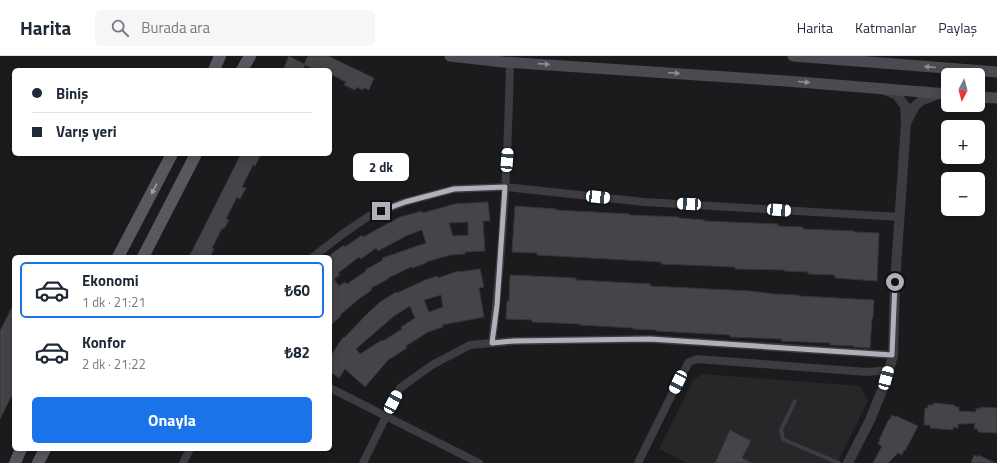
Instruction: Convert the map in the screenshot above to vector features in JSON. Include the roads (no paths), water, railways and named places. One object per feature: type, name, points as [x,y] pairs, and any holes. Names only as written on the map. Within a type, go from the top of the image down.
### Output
[{"type":"main road","points":[[215,68],[220,56]]},
{"type":"main road","points":[[243,68],[250,56]]},
{"type":"main road","points":[[450,56],[510,62],[786,81],[941,94]]},
{"type":"main road","points":[[793,56],[997,72]]},
{"type":"main road","points":[[985,97],[997,98]]},
{"type":"main road","points":[[119,255],[171,156]]},
{"type":"main road","points":[[144,255],[195,156]]},
{"type":"main road","points":[[15,463],[21,451]]},
{"type":"main road","points":[[38,463],[44,451]]},
{"type":"street","points":[[492,343],[497,305],[508,146],[510,62]]},
{"type":"street","points":[[848,463],[870,420],[889,370],[892,355],[895,282],[906,123],[905,106],[897,95],[881,89]]},
{"type":"street","points":[[906,123],[915,106],[922,100],[941,95]]},
{"type":"street","points":[[316,255],[369,216],[405,202],[454,189],[505,187],[644,202],[900,217]]},
{"type":"street","points":[[363,463],[400,388],[432,366],[470,345],[514,341],[650,339],[892,355]]},
{"type":"street","points":[[638,463],[689,362],[697,359],[867,372],[889,370]]},
{"type":"street","points":[[332,389],[479,463]]},
{"type":"street","points":[[183,463],[189,451]]},
{"type":"lane","points":[[795,401],[781,430],[783,438],[789,442],[839,463]]}]
